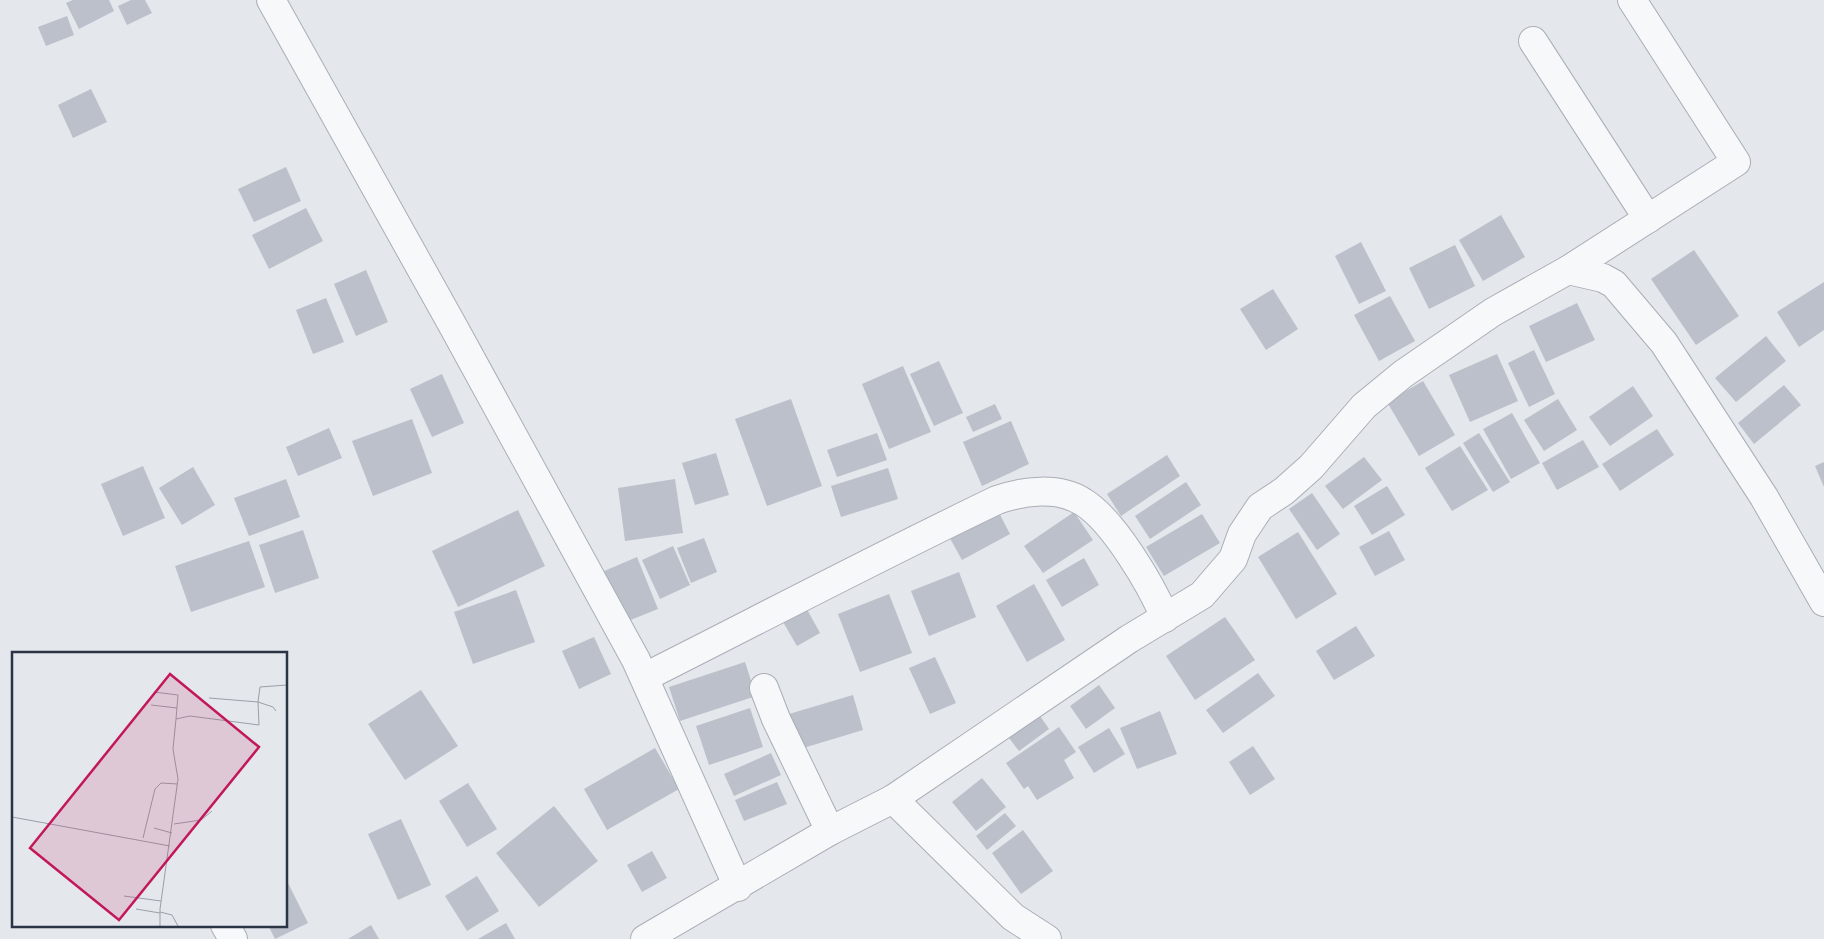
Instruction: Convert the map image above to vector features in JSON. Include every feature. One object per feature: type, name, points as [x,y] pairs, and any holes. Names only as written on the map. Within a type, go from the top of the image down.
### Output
[{"type":"street","points":[[270,0],[453,326],[645,677],[738,887]]},
{"type":"street","points":[[645,939],[738,887],[830,830],[893,798],[1129,639],[1202,595],[1233,560],[1242,534],[1260,507],[1284,491],[1310,467],[1364,406],[1403,374],[1493,312],[1568,270],[1736,162],[1632,0]]},
{"type":"street","points":[[1533,41],[1648,219]]},
{"type":"street","points":[[1568,270],[1603,278],[1614,284],[1664,343],[1764,497],[1824,602]]},
{"type":"street","points":[[645,677],[829,585],[882,555],[997,500],[1016,494],[1052,492],[1084,502],[1107,524],[1133,560],[1155,594],[1165,618]]},
{"type":"street","points":[[764,688],[776,719],[830,830]]},
{"type":"street","points":[[893,798],[1013,917],[1047,939]]},
{"type":"street","points":[[226,926],[234,939]]},
{"type":"building","points":[[73,0],[109,0],[114,11],[79,29],[66,3]]},
{"type":"building","points":[[131,0],[145,0],[152,13],[127,25],[118,6]]},
{"type":"building","points":[[67,16],[74,35],[46,46],[38,27]]},
{"type":"building","points":[[91,89],[107,122],[73,138],[58,105]]},
{"type":"building","points":[[286,167],[301,201],[254,222],[238,189]]},
{"type":"building","points":[[306,208],[323,241],[269,269],[252,235]]},
{"type":"building","points":[[1501,215],[1525,257],[1483,281],[1459,240]]},
{"type":"building","points":[[1361,242],[1386,291],[1359,304],[1335,256]]},
{"type":"building","points":[[1455,245],[1475,286],[1429,309],[1409,268]]},
{"type":"building","points":[[1694,250],[1739,316],[1696,345],[1651,279]]},
{"type":"building","points":[[366,270],[388,322],[356,336],[334,284]]},
{"type":"building","points":[[1824,282],[1824,330],[1799,347],[1777,312]]},
{"type":"building","points":[[1273,289],[1298,329],[1266,350],[1240,309]]},
{"type":"building","points":[[1390,296],[1415,341],[1379,361],[1354,315]]},
{"type":"building","points":[[326,298],[344,342],[313,354],[296,310]]},
{"type":"building","points":[[1577,303],[1595,340],[1546,362],[1529,326]]},
{"type":"building","points":[[1766,336],[1786,361],[1736,402],[1715,378]]},
{"type":"building","points":[[1534,350],[1555,394],[1529,407],[1508,363]]},
{"type":"building","points":[[1497,354],[1518,401],[1470,422],[1449,375]]},
{"type":"building","points":[[939,361],[963,413],[934,426],[910,374]]},
{"type":"building","points":[[903,366],[931,432],[889,449],[862,384]]},
{"type":"building","points":[[442,374],[464,423],[432,437],[410,389]]},
{"type":"building","points":[[1423,381],[1455,435],[1419,456],[1387,402]]},
{"type":"building","points":[[1784,385],[1801,405],[1754,444],[1738,423]]},
{"type":"building","points":[[1633,386],[1653,416],[1610,446],[1589,417]]},
{"type":"building","points":[[791,399],[822,486],[767,506],[735,419]]},
{"type":"building","points":[[1558,399],[1577,430],[1544,451],[1524,420]]},
{"type":"building","points":[[995,404],[1002,419],[973,432],[966,417]]},
{"type":"building","points":[[1512,413],[1540,463],[1511,479],[1483,429]]},
{"type":"building","points":[[412,419],[432,473],[373,496],[352,441]]},
{"type":"building","points":[[1011,421],[1029,464],[982,486],[963,442]]},
{"type":"building","points":[[329,428],[342,458],[298,476],[286,447]]},
{"type":"building","points":[[1657,429],[1674,455],[1620,491],[1602,464]]},
{"type":"building","points":[[877,433],[887,460],[837,477],[827,450]]},
{"type":"building","points":[[1479,433],[1510,482],[1493,492],[1463,443]]},
{"type":"building","points":[[1583,440],[1599,467],[1557,490],[1542,463]]},
{"type":"building","points":[[1460,446],[1488,490],[1452,511],[1425,468]]},
{"type":"building","points":[[716,453],[729,495],[695,505],[682,463]]},
{"type":"building","points":[[1167,455],[1180,476],[1121,516],[1107,494]]},
{"type":"building","points":[[1364,457],[1382,480],[1343,509],[1325,486]]},
{"type":"building","points":[[1824,462],[1824,487],[1815,466]]},
{"type":"building","points":[[143,466],[165,518],[123,536],[101,484]]},
{"type":"building","points":[[193,467],[215,505],[182,525],[159,488]]},
{"type":"building","points":[[888,468],[898,499],[841,517],[831,486]]},
{"type":"building","points":[[286,479],[300,517],[249,536],[234,498]]},
{"type":"building","points":[[675,479],[683,533],[625,541],[618,488]]},
{"type":"building","points":[[1186,482],[1201,505],[1150,539],[1135,516]]},
{"type":"building","points":[[1387,486],[1405,515],[1372,535],[1354,506]]},
{"type":"building","points":[[1312,493],[1340,534],[1317,550],[1289,509]]},
{"type":"building","points":[[995,505],[1010,534],[962,560],[946,531]]},
{"type":"building","points":[[518,510],[545,566],[458,607],[432,551]]},
{"type":"building","points":[[1074,512],[1093,540],[1043,573],[1024,546]]},
{"type":"building","points":[[1202,514],[1220,543],[1164,576],[1146,547]]},
{"type":"building","points":[[303,530],[319,578],[275,593],[259,545]]},
{"type":"building","points":[[1389,531],[1405,560],[1375,576],[1359,547]]},
{"type":"building","points":[[1298,532],[1337,594],[1296,619],[1258,557]]},
{"type":"building","points":[[704,538],[717,572],[691,583],[677,548]]},
{"type":"building","points":[[249,541],[265,587],[191,612],[175,566]]},
{"type":"building","points":[[673,546],[690,585],[660,599],[642,560]]},
{"type":"building","points":[[637,557],[658,609],[623,623],[602,572]]},
{"type":"building","points":[[1084,558],[1099,585],[1062,607],[1046,580]]},
{"type":"building","points":[[959,572],[976,617],[929,636],[911,591]]},
{"type":"building","points":[[1034,584],[1065,640],[1027,662],[996,606]]},
{"type":"building","points":[[516,590],[535,642],[473,664],[454,612]]},
{"type":"building","points":[[889,594],[912,653],[860,672],[838,614]]},
{"type":"building","points":[[803,602],[820,633],[797,646],[779,615]]},
{"type":"building","points":[[1225,617],[1255,660],[1195,700],[1166,656]]},
{"type":"building","points":[[1356,626],[1375,656],[1334,680],[1316,651]]},
{"type":"building","points":[[594,637],[611,674],[579,689],[562,651]]},
{"type":"building","points":[[935,657],[956,703],[930,714],[909,668]]},
{"type":"building","points":[[745,662],[756,696],[680,721],[669,687]]},
{"type":"building","points":[[1258,673],[1275,696],[1223,733],[1206,710]]},
{"type":"building","points":[[1099,685],[1115,708],[1086,729],[1070,706]]},
{"type":"building","points":[[421,690],[458,746],[405,780],[368,724]]},
{"type":"building","points":[[853,695],[863,730],[800,749],[789,714]]},
{"type":"building","points":[[750,708],[763,747],[709,765],[696,726]]},
{"type":"building","points":[[1160,711],[1177,754],[1137,769],[1120,728]]},
{"type":"building","points":[[1040,716],[1049,729],[1019,751],[1009,738]]},
{"type":"building","points":[[1059,727],[1076,752],[1064,760],[1074,778],[1037,800],[1028,786],[1024,789],[1006,763]]},
{"type":"building","points":[[1109,728],[1125,754],[1094,773],[1078,747]]},
{"type":"building","points":[[1253,746],[1275,779],[1250,795],[1229,762]]},
{"type":"building","points":[[655,748],[679,789],[607,830],[584,789]]},
{"type":"building","points":[[771,753],[781,775],[734,796],[724,774]]},
{"type":"building","points":[[982,778],[1006,807],[976,831],[952,802]]},
{"type":"building","points":[[777,782],[787,804],[744,821],[735,800]]},
{"type":"building","points":[[468,783],[497,829],[467,847],[439,801]]},
{"type":"building","points":[[554,806],[598,861],[539,907],[496,853]]},
{"type":"building","points":[[1005,813],[1016,826],[987,850],[976,836]]},
{"type":"building","points":[[401,819],[431,885],[398,900],[368,834]]},
{"type":"building","points":[[1023,830],[1053,871],[1021,894],[992,853]]},
{"type":"building","points":[[652,851],[667,878],[642,892],[627,865]]},
{"type":"building","points":[[477,876],[499,911],[467,931],[445,896]]},
{"type":"building","points":[[288,883],[308,923],[275,939],[268,926],[288,926]]},
{"type":"building","points":[[506,923],[515,939],[478,939]]},
{"type":"building","points":[[371,925],[379,939],[348,939]]}]
